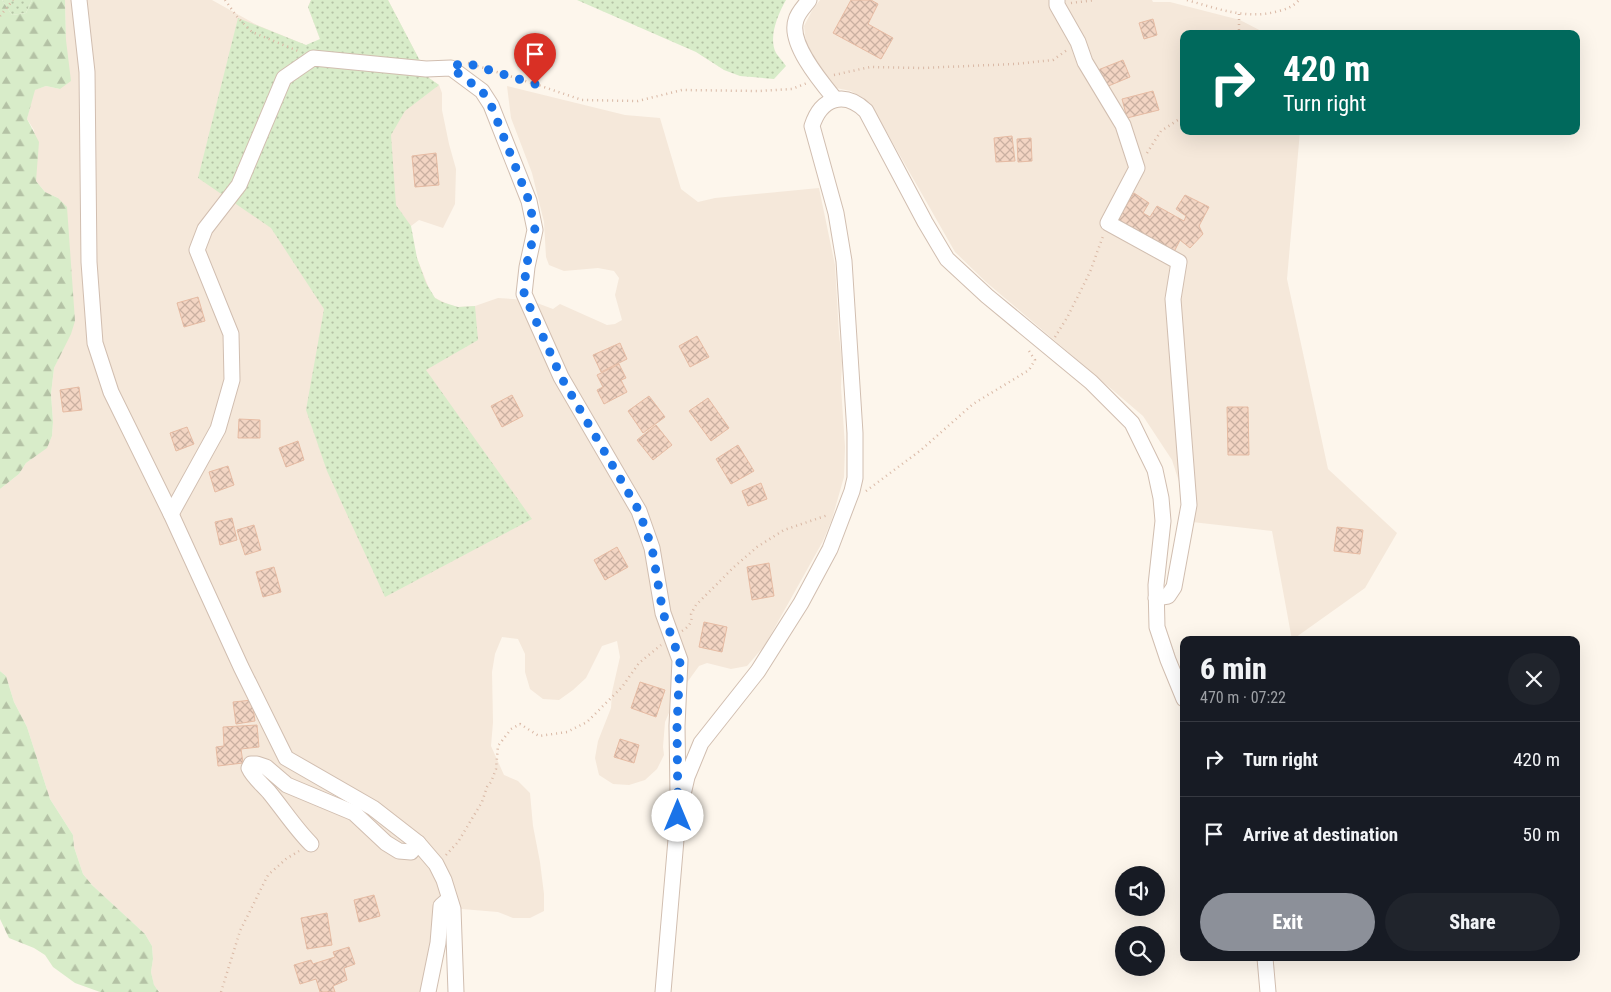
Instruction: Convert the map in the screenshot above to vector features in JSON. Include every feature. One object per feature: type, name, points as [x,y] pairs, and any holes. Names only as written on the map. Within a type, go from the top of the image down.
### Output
[{"type":"street","points":[[79,0],[87,72],[88,262],[95,343],[111,392],[171,514],[241,667],[286,758],[373,808],[418,843],[436,864],[444,880],[453,909],[456,992]]},
{"type":"street","points":[[810,0],[795,20],[794,32],[796,41],[818,80],[835,100]]},
{"type":"street","points":[[1057,3],[1078,42],[1085,62],[1123,125],[1137,168],[1108,223],[1179,262],[1174,299],[1189,505],[1174,587],[1168,596],[1156,598]]},
{"type":"street","points":[[171,514],[218,429],[232,380],[231,334],[197,250],[205,229],[239,185],[284,78],[313,58],[426,69],[451,68],[482,91],[491,105],[529,201],[535,230],[526,267],[524,294],[561,377],[639,511],[652,548],[663,613],[680,660],[677,726],[678,816],[664,992]]},
{"type":"street","points":[[678,816],[687,777],[701,743],[758,670],[801,603],[830,549],[855,478],[844,261],[836,213],[812,126],[816,114],[821,108],[835,100],[848,100],[860,104],[866,111],[925,222],[948,259],[978,288],[1091,382],[1132,423],[1155,470],[1162,498],[1163,521],[1156,585],[1157,627],[1180,689]]},
{"type":"street","points":[[311,844],[252,773],[249,768],[250,764],[266,767],[287,785],[354,813],[368,828],[399,851],[411,852],[418,843]]},
{"type":"street","points":[[428,992],[438,943],[442,906],[449,899]]},
{"type":"street","points":[[1265,961],[1268,992]]},
{"type":"path","points":[[0,16],[13,0]]},
{"type":"path","points":[[225,0],[238,18],[252,32],[313,58]]},
{"type":"path","points":[[1057,3],[1095,0]]},
{"type":"path","points":[[1188,0],[1239,14],[1272,13],[1292,6],[1299,0]]},
{"type":"path","points":[[1239,14],[1239,30]]},
{"type":"path","points":[[451,68],[461,63],[470,64],[582,100],[638,101],[682,90],[759,91],[792,89],[846,72],[870,67],[967,67],[1053,60],[1078,42]]},
{"type":"path","points":[[1137,168],[1161,131],[1180,119]]},
{"type":"path","points":[[1048,348],[1068,316],[1090,272],[1108,223]]},
{"type":"path","points":[[865,492],[920,450],[973,404],[1029,370],[1035,360],[1021,337],[1027,330]]},
{"type":"path","points":[[436,864],[458,842],[473,819],[496,769],[498,746],[511,729],[520,724],[539,736],[567,732],[587,722],[622,687],[639,663],[664,642],[686,628],[690,623],[691,614],[696,604],[757,547],[784,530],[845,509]]},
{"type":"path","points":[[222,992],[240,931],[268,875],[286,859],[311,844]]},
{"type":"shaded area","points":[[65,0],[212,0],[257,25],[306,45],[314,46],[320,39],[308,7],[311,0],[388,0],[429,78],[439,85],[442,93],[442,110],[456,169],[455,204],[443,228],[419,220],[411,226],[411,233],[417,258],[430,291],[435,298],[458,307],[475,306],[498,298],[529,300],[553,309],[560,304],[607,325],[615,324],[622,320],[615,295],[619,278],[614,271],[598,268],[564,271],[549,265],[546,257],[544,222],[532,173],[511,118],[507,86],[625,115],[660,118],[681,189],[698,202],[715,198],[819,188],[835,265],[842,361],[841,387],[845,447],[844,477],[832,519],[823,541],[765,645],[747,666],[731,669],[707,663],[699,666],[675,699],[665,722],[664,755],[657,769],[645,780],[629,785],[613,784],[599,775],[595,758],[598,741],[611,708],[612,692],[620,657],[617,641],[602,646],[586,678],[559,700],[543,699],[530,689],[525,672],[525,654],[518,639],[502,637],[495,654],[492,672],[493,722],[491,746],[504,775],[518,781],[530,793],[533,826],[544,894],[544,911],[530,918],[513,918],[498,912],[462,909],[447,915],[436,992],[160,992],[154,986],[151,972],[152,946],[145,934],[92,885],[83,874],[74,847],[73,835],[50,799],[27,727],[14,702],[6,676],[0,671],[0,489],[19,474],[26,463],[47,447],[52,436],[51,394],[54,368],[59,357],[58,198],[45,192],[36,181],[34,130],[27,119],[34,90],[46,86],[60,89],[66,40]]},
{"type":"shaded area","points":[[820,0],[1152,0],[1153,2],[1170,2],[1240,20],[1259,30],[1180,30],[1180,135],[1300,135],[1287,279],[1328,469],[1397,533],[1365,588],[1298,636],[1291,636],[1272,531],[1192,522],[1172,460],[1143,416],[986,282],[955,252],[870,103],[851,91],[831,87],[806,42],[804,26]]},
{"type":"green space","points":[[0,0],[2,0],[12,15],[26,13],[32,0],[65,0],[66,40],[71,81],[60,89],[46,86],[35,90],[27,119],[39,142],[36,181],[45,192],[58,198],[67,207],[75,321],[71,334],[54,368],[51,394],[52,436],[47,448],[26,463],[19,474],[0,489]]},
{"type":"green space","points":[[2,0],[32,0],[26,13],[12,15]]},
{"type":"green space","points":[[311,0],[388,0],[429,78],[439,85],[405,111],[391,135],[396,205],[411,226],[417,258],[426,283],[435,298],[458,307],[475,306],[478,340],[426,370],[532,519],[385,597],[327,471],[306,410],[324,309],[271,228],[198,178],[238,18],[306,45],[320,39],[308,7]]},
{"type":"green space","points":[[577,0],[786,0],[777,19],[773,40],[776,53],[786,66],[774,79],[740,76],[724,70],[696,52]]},
{"type":"green space","points":[[0,671],[6,676],[14,702],[27,727],[50,799],[73,835],[74,847],[83,874],[92,885],[145,934],[152,946],[151,972],[154,985],[159,992],[100,992],[75,983],[53,967],[45,955],[34,948],[9,938],[0,919]]},
{"type":"building","points":[[851,0],[871,0],[878,4],[868,24],[893,38],[881,59],[833,33]]},
{"type":"building","points":[[1153,19],[1157,35],[1144,39],[1139,23]]},
{"type":"building","points":[[1123,60],[1130,77],[1106,87],[1098,70]]},
{"type":"building","points":[[1153,91],[1159,110],[1127,118],[1122,99]]},
{"type":"building","points":[[1012,136],[1015,161],[996,162],[994,138]]},
{"type":"building","points":[[1031,138],[1032,161],[1018,162],[1017,139]]},
{"type":"building","points":[[436,153],[439,185],[415,187],[412,156]]},
{"type":"building","points":[[1134,193],[1149,203],[1143,213],[1150,217],[1157,206],[1184,221],[1186,216],[1176,209],[1185,195],[1209,207],[1199,226],[1203,234],[1190,248],[1180,240],[1173,254],[1116,223]]},
{"type":"building","points":[[198,297],[205,321],[184,327],[177,303]]},
{"type":"building","points":[[697,336],[709,357],[690,367],[679,346]]},
{"type":"building","points":[[620,343],[627,359],[601,372],[593,355]]},
{"type":"building","points":[[619,364],[626,378],[621,380],[627,392],[604,404],[597,390],[603,387],[597,375]]},
{"type":"building","points":[[79,387],[82,410],[63,412],[60,390]]},
{"type":"building","points":[[512,395],[523,416],[502,427],[491,406]]},
{"type":"building","points":[[649,396],[665,417],[643,433],[628,411]]},
{"type":"building","points":[[708,398],[729,428],[711,441],[689,411]]},
{"type":"building","points":[[1227,407],[1248,407],[1249,455],[1228,455]]},
{"type":"building","points":[[239,419],[260,420],[260,438],[238,438]]},
{"type":"building","points":[[656,425],[672,445],[653,460],[637,440]]},
{"type":"building","points":[[187,427],[194,444],[176,451],[170,433]]},
{"type":"building","points":[[298,441],[304,460],[286,467],[279,448]]},
{"type":"building","points":[[738,445],[754,471],[731,484],[716,459]]},
{"type":"building","points":[[228,466],[234,485],[215,492],[209,472]]},
{"type":"building","points":[[761,483],[767,499],[748,506],[742,491]]},
{"type":"building","points":[[232,518],[237,540],[220,545],[215,522]]},
{"type":"building","points":[[254,525],[261,550],[245,555],[237,530]]},
{"type":"building","points":[[1337,527],[1363,530],[1360,554],[1334,551]]},
{"type":"building","points":[[617,547],[628,567],[605,580],[594,560]]},
{"type":"building","points":[[769,563],[774,596],[752,600],[747,567]]},
{"type":"building","points":[[274,567],[281,592],[263,597],[256,572]]},
{"type":"building","points":[[704,622],[727,627],[722,652],[699,647]]},
{"type":"building","points":[[640,682],[665,690],[656,717],[631,708]]},
{"type":"building","points":[[252,700],[255,721],[236,724],[233,702]]},
{"type":"building","points":[[257,725],[259,747],[241,749],[243,763],[218,766],[216,747],[224,746],[223,727]]},
{"type":"building","points":[[620,739],[639,745],[634,763],[614,757]]},
{"type":"building","points":[[374,895],[380,916],[359,922],[354,900]]},
{"type":"building","points":[[327,913],[332,945],[307,949],[301,918]]},
{"type":"building","points":[[349,947],[355,964],[344,968],[347,980],[333,986],[335,992],[320,992],[316,979],[300,984],[294,965],[311,960],[313,964],[335,957],[333,952]]},
{"type":"route","points":[[535,84],[470,64],[461,63],[451,68],[482,91],[491,105],[529,201],[535,230],[526,267],[524,294],[561,377],[639,511],[652,548],[663,613],[680,660],[677,726],[678,816]]}]
